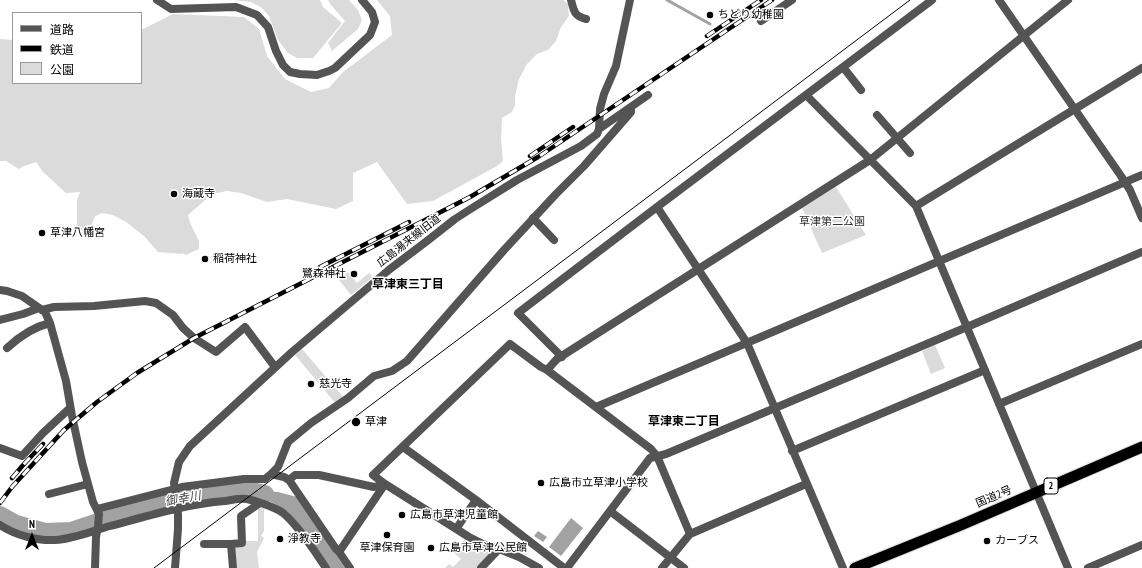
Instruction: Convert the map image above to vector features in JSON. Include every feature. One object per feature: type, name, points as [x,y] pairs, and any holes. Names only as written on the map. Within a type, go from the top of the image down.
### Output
[{"type":"highway","name":"国道2号","points":[[855,568],[1142,447]]},
{"type":"street","points":[[157,0],[171,8],[236,7],[257,15],[268,27],[276,51],[283,65],[290,72],[317,75],[335,68],[370,35],[375,22],[372,12],[362,0]]},
{"type":"street","points":[[571,0],[575,14],[586,19]]},
{"type":"street","points":[[600,129],[600,110],[604,94],[616,66],[630,0]]},
{"type":"street","points":[[761,21],[792,0]]},
{"type":"street","points":[[562,357],[518,313],[932,0]]},
{"type":"street","points":[[999,0],[1125,182],[1142,218]]},
{"type":"street","points":[[547,370],[557,359],[870,160],[1068,0]]},
{"type":"street","points":[[843,67],[861,90]]},
{"type":"street","points":[[916,206],[1142,68]]},
{"type":"street","name":"広島湯来線旧道","points":[[175,568],[178,529],[174,483],[177,468],[190,446],[275,367],[390,269],[455,219],[517,180],[581,146],[597,134],[600,129],[648,95]]},
{"type":"street","points":[[806,95],[916,206],[1068,568]]},
{"type":"street","points":[[97,510],[182,487],[244,479],[265,479],[278,467],[288,442],[311,423],[348,398],[374,376],[392,371],[407,361],[533,218],[584,166],[631,112],[631,107]]},
{"type":"street","points":[[877,115],[910,153]]},
{"type":"street","points":[[596,407],[1142,175]]},
{"type":"street","points":[[657,207],[747,343],[843,568]]},
{"type":"street","points":[[533,218],[554,240]]},
{"type":"street","points":[[403,447],[476,500],[565,568],[650,458],[666,454],[1142,252]]},
{"type":"street","points":[[0,290],[22,296],[41,309],[50,322],[66,381],[70,408],[82,462],[93,502],[97,510],[98,528],[96,537],[95,568]]},
{"type":"street","points":[[0,320],[54,307],[94,306],[145,301],[156,303],[173,315],[183,328],[194,338],[216,352],[245,327],[275,367]]},
{"type":"street","points":[[7,348],[17,338],[26,332],[50,322]]},
{"type":"street","points":[[539,568],[519,557],[469,538],[373,475],[510,344],[651,448],[657,456],[690,534]]},
{"type":"street","points":[[1000,404],[1142,344]]},
{"type":"street","points":[[792,451],[985,370]]},
{"type":"street","points":[[0,448],[22,456],[43,433],[70,408]]},
{"type":"street","points":[[271,474],[284,477],[289,480],[336,550],[350,568]]},
{"type":"street","points":[[289,480],[295,475],[319,475],[374,487],[385,484]]},
{"type":"street","points":[[49,494],[88,484]]},
{"type":"street","points":[[339,552],[385,484]]},
{"type":"street","points":[[662,568],[690,534],[806,484]]},
{"type":"street","points":[[0,525],[14,533],[45,540],[65,539],[98,528],[177,506],[241,499],[273,507],[283,513],[291,520],[326,568]]},
{"type":"street","points":[[456,529],[476,500]]},
{"type":"street","points":[[204,544],[242,543],[241,516],[260,504]]},
{"type":"street","points":[[610,511],[684,568]]},
{"type":"street","points":[[231,544],[233,568]]},
{"type":"street","points":[[1088,568],[1142,545]]},
{"type":"street","points":[[481,568],[499,549]]},
{"type":"green space","points":[[234,0],[320,0],[323,7],[342,23],[313,58],[297,58],[288,53],[278,40],[269,16],[262,8],[251,2]]},
{"type":"green space","points":[[328,0],[349,0],[358,10],[362,20],[358,29],[332,51],[328,43],[345,21]]},
{"type":"green space","points":[[377,0],[563,0],[568,4],[569,16],[561,27],[556,41],[548,50],[537,54],[527,64],[519,79],[515,96],[515,105],[512,112],[502,118],[501,138],[503,161],[497,166],[433,201],[407,204],[377,162],[353,173],[353,201],[336,209],[287,199],[267,202],[241,193],[227,191],[212,194],[188,215],[190,223],[199,241],[199,249],[186,255],[182,253],[158,252],[144,236],[126,222],[113,215],[102,213],[95,216],[92,224],[83,231],[77,228],[77,200],[80,192],[66,193],[43,172],[36,162],[19,169],[6,161],[0,161],[0,39],[12,40],[12,84],[142,84],[142,30],[173,14],[244,17],[259,29],[267,56],[285,79],[311,92],[329,88],[343,72],[392,35],[390,16]]},
{"type":"green space","name":"草津第二公園","points":[[836,187],[866,235],[822,253],[802,208]]},
{"type":"green space","points":[[348,272],[357,283],[369,273],[373,277],[351,295],[339,280]]},
{"type":"green space","points":[[935,345],[945,368],[931,374],[922,351]]},
{"type":"green space","points":[[302,349],[344,398],[336,404],[295,355]]},
{"type":"green space","points":[[264,508],[264,531],[261,536],[264,538],[257,552],[259,568],[235,568],[233,546],[244,541],[258,541],[258,509]]},
{"type":"green space","points":[[465,539],[492,552],[477,568],[445,568],[449,564],[453,567],[461,559],[453,552]]},
{"type":"shaded area","points":[[243,489],[278,492],[297,497],[345,568],[330,568],[303,530],[291,516],[269,501]]},
{"type":"shaded area","points":[[571,518],[583,528],[561,556],[549,547]]},
{"type":"shaded area","points":[[538,531],[547,537],[543,542],[534,536]]},
{"type":"waterway","points":[[667,0],[710,24]]},
{"type":"waterway","name":"御幸川","points":[[0,515],[16,524],[45,532],[71,531],[134,510],[189,496],[243,489],[265,494]]},
{"type":"tram line","points":[[154,568],[910,0]]},
{"type":"railway","points":[[707,36],[761,0]]},
{"type":"railway","points":[[0,503],[12,487],[64,430],[97,402],[137,373],[194,338],[470,197],[538,157],[772,0]]},
{"type":"railway","points":[[530,156],[573,127]]},
{"type":"railway","points":[[320,267],[409,222]]},
{"type":"railway","points":[[12,478],[43,444]]},
{"type":"place","name":"ちどり幼稚園","points":[[710,15]]},
{"type":"place","name":"海蔵寺","points":[[174,194]]},
{"type":"place","name":"草津八幡宮","points":[[42,233]]},
{"type":"place","name":"稲荷神社","points":[[205,259]]},
{"type":"place","name":"鷺森神社","points":[[354,274]]},
{"type":"place","name":"慈光寺","points":[[311,384]]},
{"type":"place","name":"草津","points":[[356,422]]},
{"type":"place","name":"広島市立草津小学校","points":[[541,483]]},
{"type":"place","name":"広島市草津児童館","points":[[402,515]]},
{"type":"place","name":"草津保育園","points":[[387,535]]},
{"type":"place","name":"淨教寺","points":[[280,539]]},
{"type":"place","name":"カーブス","points":[[987,541]]},
{"type":"place","name":"広島市草津公民館","points":[[431,548]]},
{"type":"district","name":"草津東三丁目","points":[[408,285]]},
{"type":"district","name":"草津東二丁目","points":[[684,422]]}]
